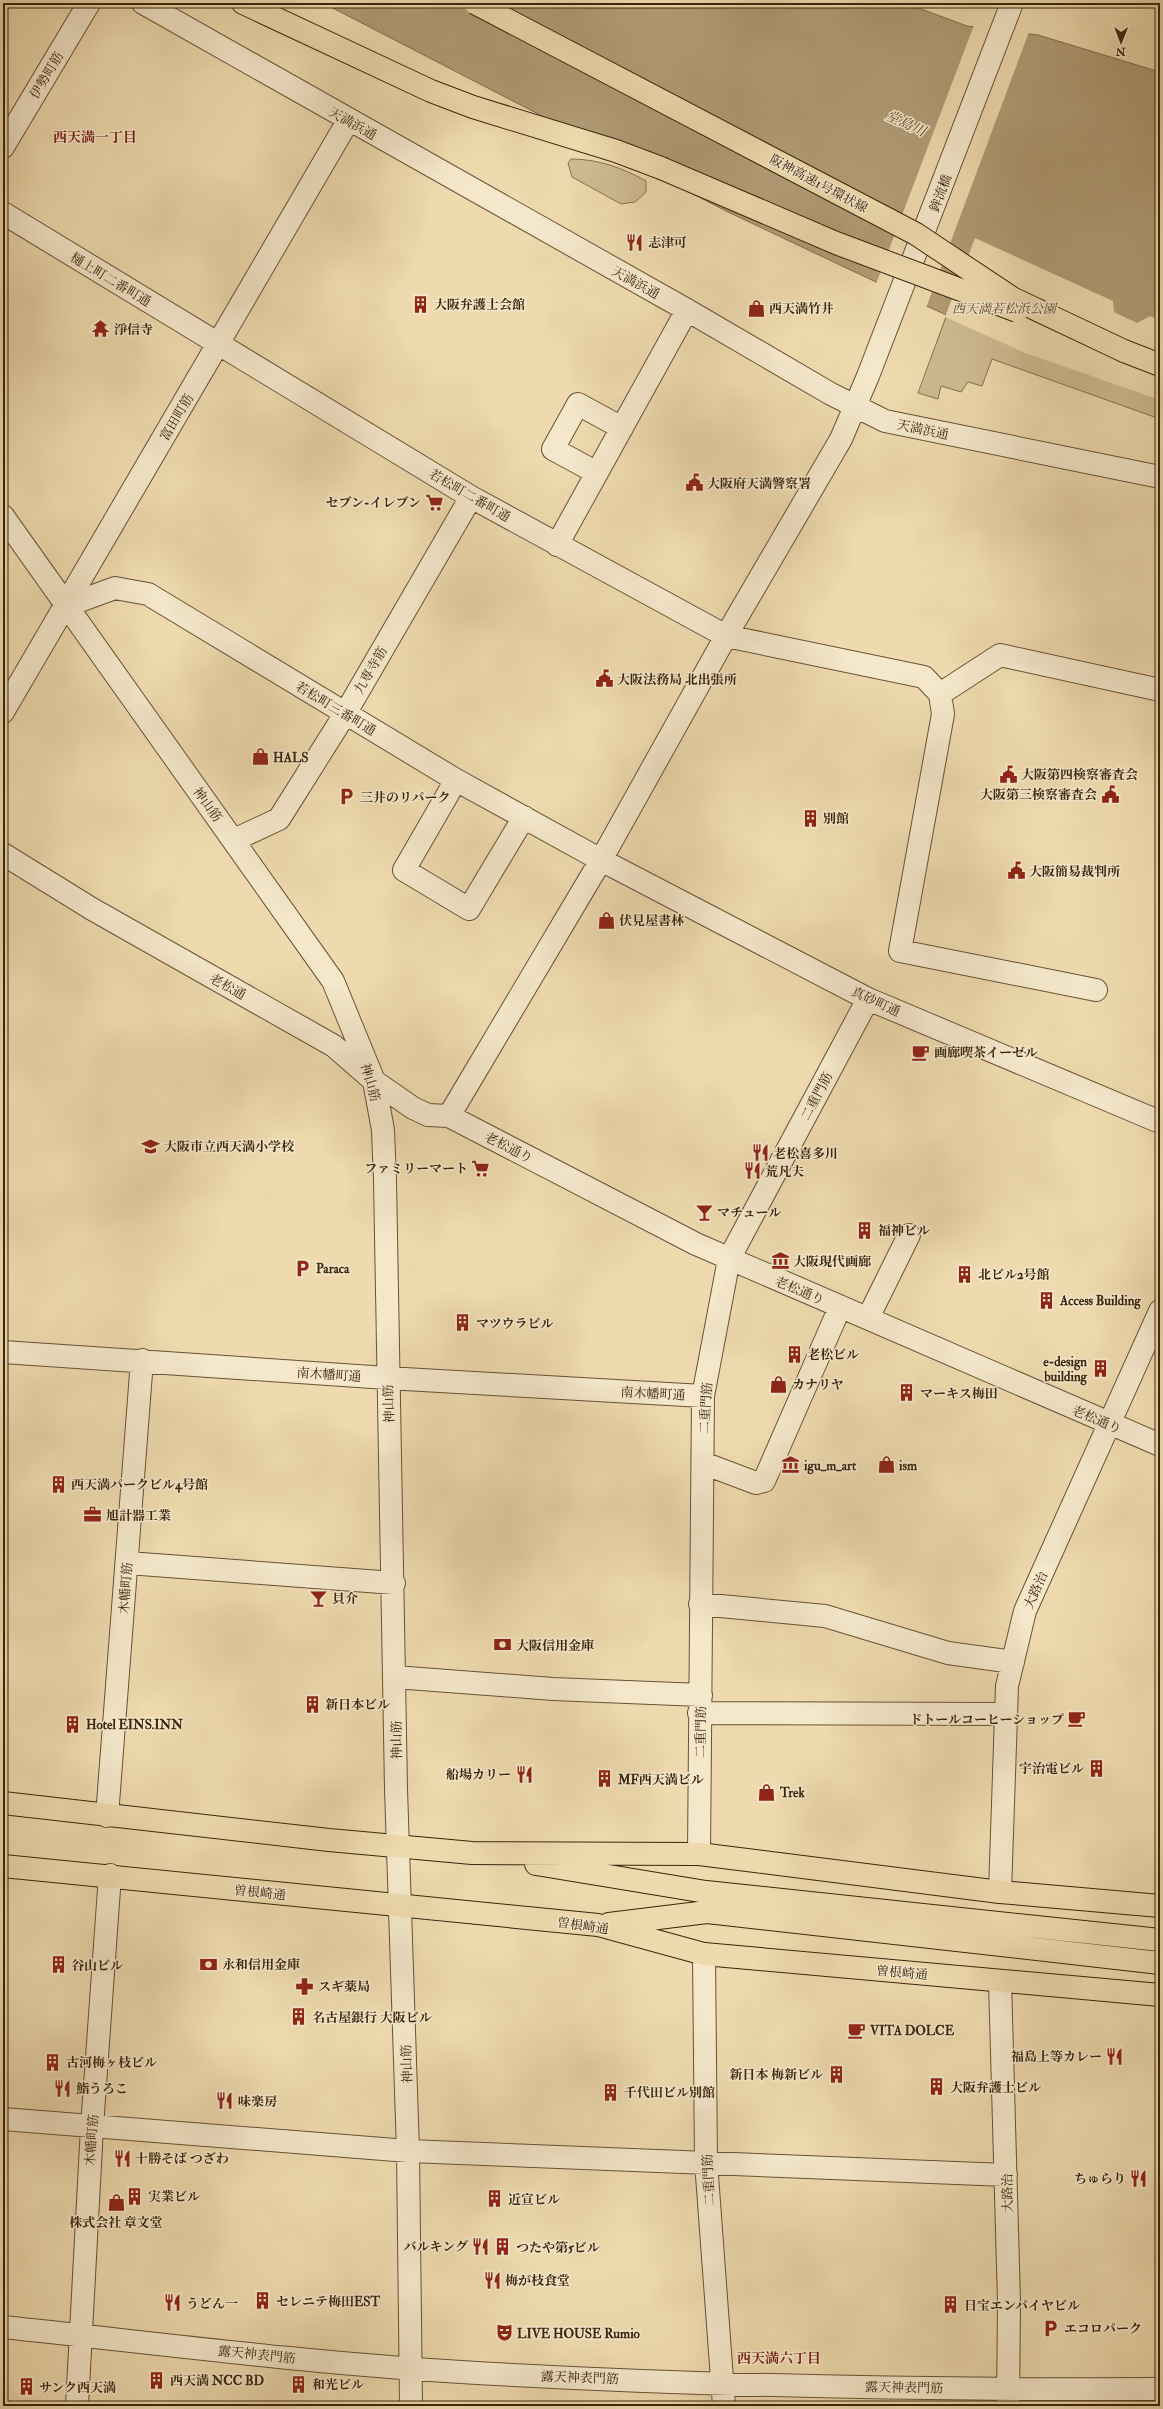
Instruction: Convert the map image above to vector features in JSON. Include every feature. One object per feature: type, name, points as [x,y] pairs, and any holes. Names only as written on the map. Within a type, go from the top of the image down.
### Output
[{"type":"highway","points":[[243,3],[431,91],[473,107],[631,157],[836,243],[1124,351]]},
{"type":"highway","name":"阪神高速1号環状線","points":[[475,3],[916,234],[1012,298],[1124,351],[1160,365]]},
{"type":"highway","points":[[3,1803],[107,1816],[472,1853],[699,1854],[1000,1892],[1160,1906]]},
{"type":"highway","points":[[472,1853],[706,1902],[1160,1963]]},
{"type":"highway","name":"曽根崎通","points":[[3,1866],[110,1875],[598,1925],[704,1954],[1160,1995]]},
{"type":"highway","points":[[598,1925],[706,1902],[1160,1940]]},
{"type":"street","name":"伊勢町筋","points":[[3,147],[89,3]]},
{"type":"street","name":"天満浜通","points":[[143,3],[348,121],[687,310],[855,408],[885,421],[1160,477]]},
{"type":"street","name":"鉾流橋","points":[[449,1116],[601,860],[726,636],[841,439],[873,363],[1008,13]]},
{"type":"street","name":"富田町筋","points":[[3,712],[348,121]]},
{"type":"street","name":"樋上町二番町通","points":[[3,214],[219,344]]},
{"type":"street","points":[[557,544],[687,310]]},
{"type":"street","name":"若松町二番町通","points":[[219,344],[471,497],[726,636],[924,677],[940,694]]},
{"type":"street","points":[[597,473],[553,449],[578,404],[622,428]]},
{"type":"street","name":"九専寺筋","points":[[234,840],[280,819],[345,714],[471,497]]},
{"type":"street","name":"神山筋","points":[[3,516],[333,981],[374,1081],[383,1130],[387,1378],[394,1583],[398,1846],[402,1906],[408,2151],[411,2406]]},
{"type":"street","name":"若松町三番町通","points":[[66,606],[115,588],[148,594],[456,780],[601,860]]},
{"type":"street","points":[[1096,990],[900,951],[943,714],[940,694],[1000,655],[1160,690]]},
{"type":"street","points":[[456,780],[404,870],[469,909],[524,817]]},
{"type":"street","name":"老松通","points":[[3,854],[92,909],[334,1046],[374,1081],[414,1108],[428,1115],[449,1116]]},
{"type":"street","name":"真砂町通","points":[[601,860],[868,999],[1160,1122]]},
{"type":"street","name":"二重門筋","points":[[699,1854],[703,1396],[728,1259],[868,999]]},
{"type":"street","name":"老松通り","points":[[449,1116],[689,1241],[1160,1445]]},
{"type":"street","points":[[868,1318],[909,1235]]},
{"type":"street","points":[[703,1463],[756,1483],[764,1482],[840,1307]]},
{"type":"street","name":"大路治","points":[[1000,1892],[1007,1686],[1025,1611],[1160,1311]]},
{"type":"street","name":"南木幡町通","points":[[3,1352],[142,1360],[387,1378],[703,1396]]},
{"type":"street","name":"木幡町筋","points":[[107,1816],[128,1563],[142,1360]]},
{"type":"street","points":[[128,1563],[394,1583]]},
{"type":"street","points":[[700,1604],[825,1616],[948,1653],[1013,1662]]},
{"type":"street","points":[[395,1677],[553,1689],[700,1704],[1006,1714]]},
{"type":"street","name":"木幡町筋","points":[[77,2406],[92,2127],[110,1875]]},
{"type":"street","name":"二重門筋","points":[[704,1954],[706,2162],[724,2406]]},
{"type":"street","name":"大路治","points":[[1000,1980],[1009,2302],[1008,2398]]},
{"type":"street","points":[[3,2119],[408,2151],[1006,2175]]},
{"type":"street","name":"露天神表門筋","points":[[3,2327],[410,2368],[1008,2398],[1160,2389]]},
{"type":"green space","points":[[571,159],[581,159],[610,165],[628,172],[646,181],[646,192],[635,202],[621,204],[572,177],[568,163]]},
{"type":"green space","name":"西天満若松浜公園","points":[[975,238],[1160,320],[1160,419],[992,359],[982,386],[968,382],[961,392],[941,386],[938,399],[918,393]]},
{"type":"water","name":"堂島川","points":[[323,3],[905,3],[967,26],[1038,35],[1160,72],[1160,398],[1028,352],[931,308],[728,212]]},
{"type":"pier","points":[[974,25],[1029,32],[926,308],[876,284]]},
{"type":"pier","name":"西天満若松浜公園","points":[[975,238],[1113,301],[1114,312],[1137,323],[1150,316],[1160,320],[1160,400],[1028,354],[945,317]]},
{"type":"place","name":"志津可","points":[[635,242]]},
{"type":"place","name":"大阪弁護士会館","points":[[421,304]]},
{"type":"place","name":"西天満竹井","points":[[756,308]]},
{"type":"place","name":"淨信寺","points":[[101,329]]},
{"type":"place","name":"大阪府天満警察署","points":[[694,483]]},
{"type":"place","name":"セブン-イレブン","points":[[434,502]]},
{"type":"place","name":"大阪法務局 北出張所","points":[[604,679]]},
{"type":"place","name":"HALS","points":[[260,757]]},
{"type":"place","name":"大阪第四検察審査会","points":[[1008,774]]},
{"type":"place","name":"大阪第三検察審査会","points":[[1110,794]]},
{"type":"place","name":"三井のリパーク","points":[[347,797]]},
{"type":"place","name":"別館","points":[[810,818]]},
{"type":"place","name":"大阪簡易裁判所","points":[[1016,871]]},
{"type":"place","name":"伏見屋書林","points":[[606,920]]},
{"type":"place","name":"画廊喫茶イーゼル","points":[[921,1052]]},
{"type":"place","name":"大阪市立西天満小学校","points":[[151,1146]]},
{"type":"place","name":"老松喜多川","points":[[760,1153]]},
{"type":"place","name":"ファミリーマート","points":[[481,1168]]},
{"type":"place","name":"荒凡夫","points":[[752,1171]]},
{"type":"place","name":"マチュール","points":[[704,1212]]},
{"type":"place","name":"福神ビル","points":[[865,1230]]},
{"type":"place","name":"大阪現代画廊","points":[[780,1261]]},
{"type":"place","name":"Paraca","points":[[303,1268]]},
{"type":"place","name":"北ビル2号館","points":[[965,1274]]},
{"type":"place","name":"Access Building","points":[[1047,1300]]},
{"type":"place","name":"マツウラビル","points":[[463,1323]]},
{"type":"place","name":"老松ビル","points":[[794,1354]]},
{"type":"place","name":"e-design building","points":[[1100,1368]]},
{"type":"place","name":"カナリヤ","points":[[779,1384]]},
{"type":"place","name":"マーキス梅田","points":[[907,1393]]},
{"type":"place","name":"igu_m_art","points":[[791,1465]]},
{"type":"place","name":"ism","points":[[886,1465]]},
{"type":"place","name":"西天満パークビル4号館","points":[[58,1484]]},
{"type":"place","name":"旭計器工業","points":[[93,1515]]},
{"type":"place","name":"貝介","points":[[319,1598]]},
{"type":"place","name":"大阪信用金庫","points":[[503,1645]]},
{"type":"place","name":"新日本ビル","points":[[312,1704]]},
{"type":"place","name":"ドトールコーヒーショップ","points":[[1077,1719]]},
{"type":"place","name":"Hotel EINS.INN","points":[[73,1724]]},
{"type":"place","name":"宇治電ビル","points":[[1097,1768]]},
{"type":"place","name":"船場カリー","points":[[524,1774]]},
{"type":"place","name":"MF西天満ビル","points":[[605,1779]]},
{"type":"place","name":"Trek","points":[[767,1792]]},
{"type":"place","name":"永和信用金庫","points":[[209,1964]]},
{"type":"place","name":"谷山ビル","points":[[58,1965]]},
{"type":"place","name":"スギ薬局","points":[[305,1986]]},
{"type":"place","name":"名古屋銀行 大阪ビル","points":[[299,2017]]},
{"type":"place","name":"VITA DOLCE","points":[[857,2030]]},
{"type":"place","name":"福島上等カレー","points":[[1115,2056]]},
{"type":"place","name":"古河梅ヶ枝ビル","points":[[53,2062]]},
{"type":"place","name":"新日本 梅新ビル","points":[[836,2074]]},
{"type":"place","name":"大阪弁護士ビル","points":[[937,2087]]},
{"type":"place","name":"鮨うろこ","points":[[63,2088]]},
{"type":"place","name":"千代田ビル別館","points":[[611,2092]]},
{"type":"place","name":"味楽房","points":[[225,2101]]},
{"type":"place","name":"十勝そば つざわ","points":[[122,2158]]},
{"type":"place","name":"ちゅらり","points":[[1139,2178]]},
{"type":"place","name":"実業ビル","points":[[135,2196]]},
{"type":"place","name":"近宣ビル","points":[[495,2199]]},
{"type":"place","name":"株式会社 章文堂","points":[[116,2203]]},
{"type":"place","name":"バルキング","points":[[481,2246]]},
{"type":"place","name":"つたや第5ビル","points":[[503,2247]]},
{"type":"place","name":"梅が枝食堂","points":[[492,2280]]},
{"type":"place","name":"セレニテ梅田EST","points":[[263,2301]]},
{"type":"place","name":"うどん一","points":[[173,2303]]},
{"type":"place","name":"日宝エンパイヤビル","points":[[951,2305]]},
{"type":"place","name":"エコロパーク","points":[[1051,2328]]},
{"type":"place","name":"LIVE HOUSE Rumio","points":[[504,2333]]},
{"type":"place","name":"西天満 NCC BD","points":[[157,2380]]},
{"type":"place","name":"和光ビル","points":[[299,2384]]},
{"type":"place","name":"サンク西天満","points":[[26,2387]]},
{"type":"district","name":"西天満一丁目","points":[[95,137]]},
{"type":"district","name":"西天満六丁目","points":[[779,2358]]}]
